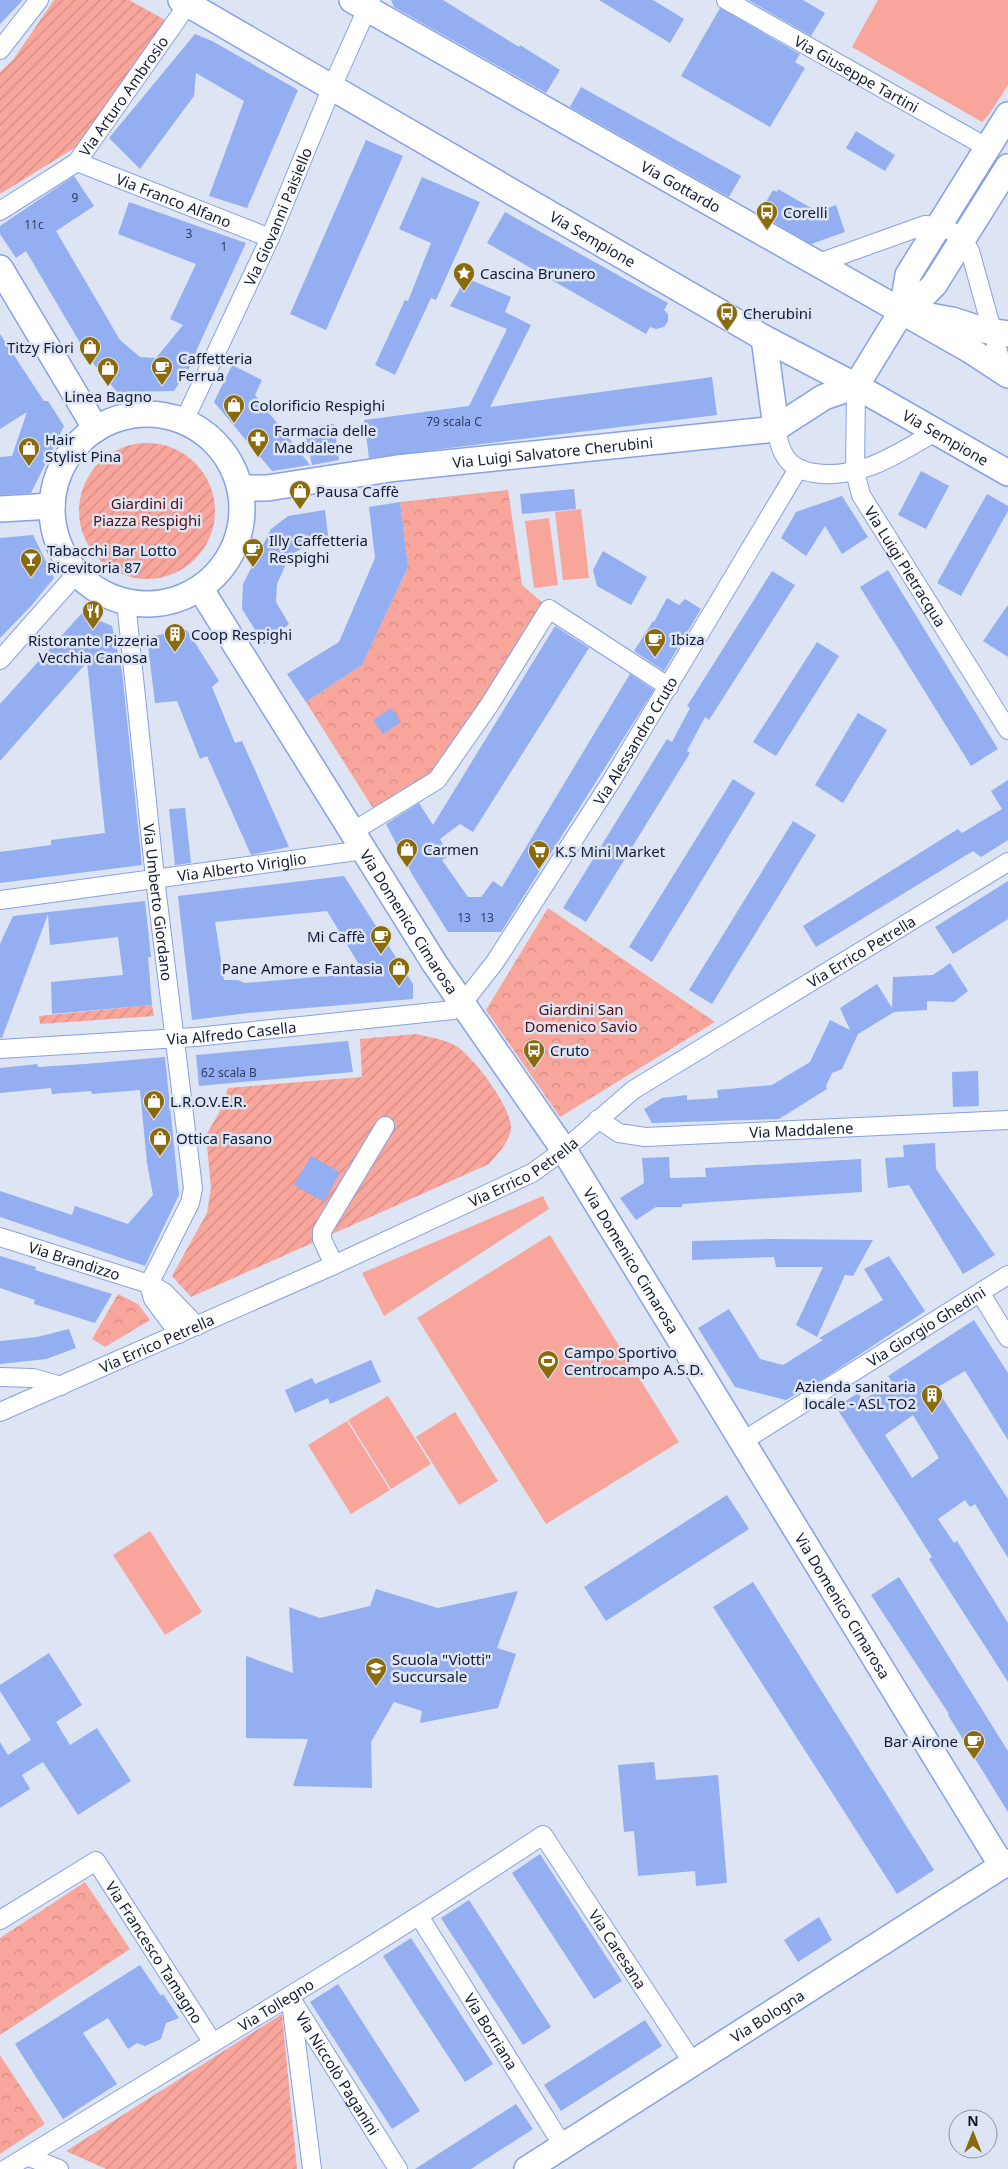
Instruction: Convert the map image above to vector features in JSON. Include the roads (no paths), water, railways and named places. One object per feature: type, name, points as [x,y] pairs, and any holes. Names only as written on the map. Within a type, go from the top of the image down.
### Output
[{"type":"street","points":[[0,50],[39,0]]},
{"type":"street","name":"Via Giuseppe Tartini","points":[[726,0],[988,148]]},
{"type":"street","name":"Via Sempione","points":[[185,2],[335,81],[764,338],[859,381],[935,432],[1008,473]]},
{"type":"street","name":"Via Arturo Ambrosio","points":[[0,211],[77,162],[185,2]]},
{"type":"street","name":"Via Giovanni Paisiello","points":[[184,421],[270,238],[335,81],[363,7]]},
{"type":"street","name":"Via Gottardo","points":[[363,7],[816,264],[898,318],[970,350],[1006,374]]},
{"type":"street","points":[[898,318],[908,275],[1008,115]]},
{"type":"street","name":"Via Franco Alfano","points":[[77,162],[270,238]]},
{"type":"street","points":[[859,381],[898,318],[934,285],[1008,167]]},
{"type":"street","points":[[816,264],[925,225],[940,225],[963,239],[970,251],[1000,333],[1006,374]]},
{"type":"street","points":[[0,268],[96,428]]},
{"type":"street","points":[[898,318],[952,320],[1000,333]]},
{"type":"street","points":[[764,338],[776,428],[783,454],[798,469],[825,474],[854,472],[880,463],[935,432]]},
{"type":"street","name":"Via Luigi Salvatore Cherubini","points":[[240,488],[267,488],[397,468],[776,428],[819,400],[859,381]]},
{"type":"street","name":"Via Luigi Pietracqua","points":[[859,381],[854,472],[861,495],[1008,730]]},
{"type":"street","points":[[154,414],[184,421],[200,430],[217,444],[230,463],[240,488],[243,513],[236,542],[222,568],[200,588],[170,602],[148,604],[126,602],[99,591],[76,573],[62,553],[57,538],[52,506],[55,484],[64,462],[78,443],[96,428],[124,417],[154,414]]},
{"type":"street","name":"Via Alessandro Cruto","points":[[462,1004],[495,962],[612,780],[798,469]]},
{"type":"street","points":[[0,509],[52,506]]},
{"type":"street","points":[[0,660],[76,573]]},
{"type":"street","name":"Via Domenico Cimarosa","points":[[200,588],[462,1004],[564,1150],[1006,1868]]},
{"type":"street","name":"Via Umberto Giordano","points":[[126,602],[155,878],[193,1188],[190,1203],[149,1284]]},
{"type":"street","points":[[358,841],[437,780],[490,704],[549,609],[669,687]]},
{"type":"street","name":"Via Alberto Viriglio","points":[[0,900],[155,878],[358,841]]},
{"type":"street","name":"Via Errico Petrella","points":[[0,1412],[334,1265],[532,1174],[564,1150],[633,1090],[1008,862]]},
{"type":"street","name":"Via Alfredo Casella","points":[[0,1049],[174,1038],[453,1010],[462,1004]]},
{"type":"street","name":"Via Maddalene","points":[[598,1119],[619,1133],[645,1137],[1008,1120]]},
{"type":"street","points":[[334,1265],[322,1238],[322,1231],[385,1126]]},
{"type":"street","name":"Via Brandizzo","points":[[0,1237],[149,1284],[164,1292],[197,1326]]},
{"type":"street","name":"Via Giorgio Ghedini","points":[[743,1441],[981,1294],[1008,1275]]},
{"type":"street","points":[[149,1284],[153,1299],[179,1334]]},
{"type":"street","points":[[981,1294],[1008,1338]]},
{"type":"street","points":[[0,1377],[33,1378],[61,1386]]},
{"type":"street","name":"Via Tollegno","points":[[6,2169],[420,1916],[542,1835]]},
{"type":"street","name":"Via Caresana","points":[[542,1835],[693,2063]]},
{"type":"street","name":"Via Francesco Tamagno","points":[[0,1920],[96,1861],[213,2043]]},
{"type":"street","name":"Via Bologna","points":[[527,2169],[1006,1868]]},
{"type":"street","name":"Via Borriana","points":[[420,1916],[563,2146]]},
{"type":"street","name":"Via Niccolò Paganini","points":[[290,1996],[312,2169]]},
{"type":"street","name":"Via Niccolò Paganini","points":[[290,1996],[398,2169]]},
{"type":"street","points":[[27,2156],[58,2169]]},
{"type":"place","name":"Corelli","points":[[767,231]]},
{"type":"place","name":"Cascina Brunero","points":[[464,292]]},
{"type":"place","name":"Cherubini","points":[[727,332]]},
{"type":"place","name":"Titzy Fiori","points":[[90,366]]},
{"type":"place","name":"Caffetteria Ferrua","points":[[162,386]]},
{"type":"place","name":"Linea Bagno","points":[[108,387]]},
{"type":"place","name":"Colorificio Respighi","points":[[234,424]]},
{"type":"place","name":"Farmacia delle Maddalene","points":[[258,458]]},
{"type":"place","name":"Hair Stylist Pina","points":[[29,467]]},
{"type":"place","name":"Pausa Caffè","points":[[300,510]]},
{"type":"place","name":"Illy Caffetteria Respighi","points":[[253,568]]},
{"type":"place","name":"Tabacchi Bar Lotto Ricevitoria 87","points":[[31,578]]},
{"type":"place","name":"Ristorante Pizzeria Vecchia Canosa","points":[[93,630]]},
{"type":"place","name":"Coop Respighi","points":[[175,653]]},
{"type":"place","name":"Ibiza","points":[[655,658]]},
{"type":"place","name":"Carmen","points":[[407,868]]},
{"type":"place","name":"K.S Mini Market","points":[[539,870]]},
{"type":"place","name":"Mi Caffè","points":[[381,955]]},
{"type":"place","name":"Pane Amore e Fantasia","points":[[399,987]]},
{"type":"place","name":"Cruto","points":[[534,1069]]},
{"type":"place","name":"L.R.O.V.E.R.","points":[[154,1120]]},
{"type":"place","name":"Ottica Fasano","points":[[160,1157]]},
{"type":"place","name":"Campo Sportivo Centrocampo A.S.D.","points":[[548,1380]]},
{"type":"place","name":"Azienda sanitaria locale - ASL TO2","points":[[932,1414]]},
{"type":"place","name":"Scuola \"Viotti\" Succursale","points":[[376,1687]]},
{"type":"place","name":"Bar Airone","points":[[974,1760]]},
{"type":"park label","name":"Giardini di Piazza Respighi","points":[[147,512]]},
{"type":"park label","name":"Giardini San Domenico Savio","points":[[581,1018]]}]
